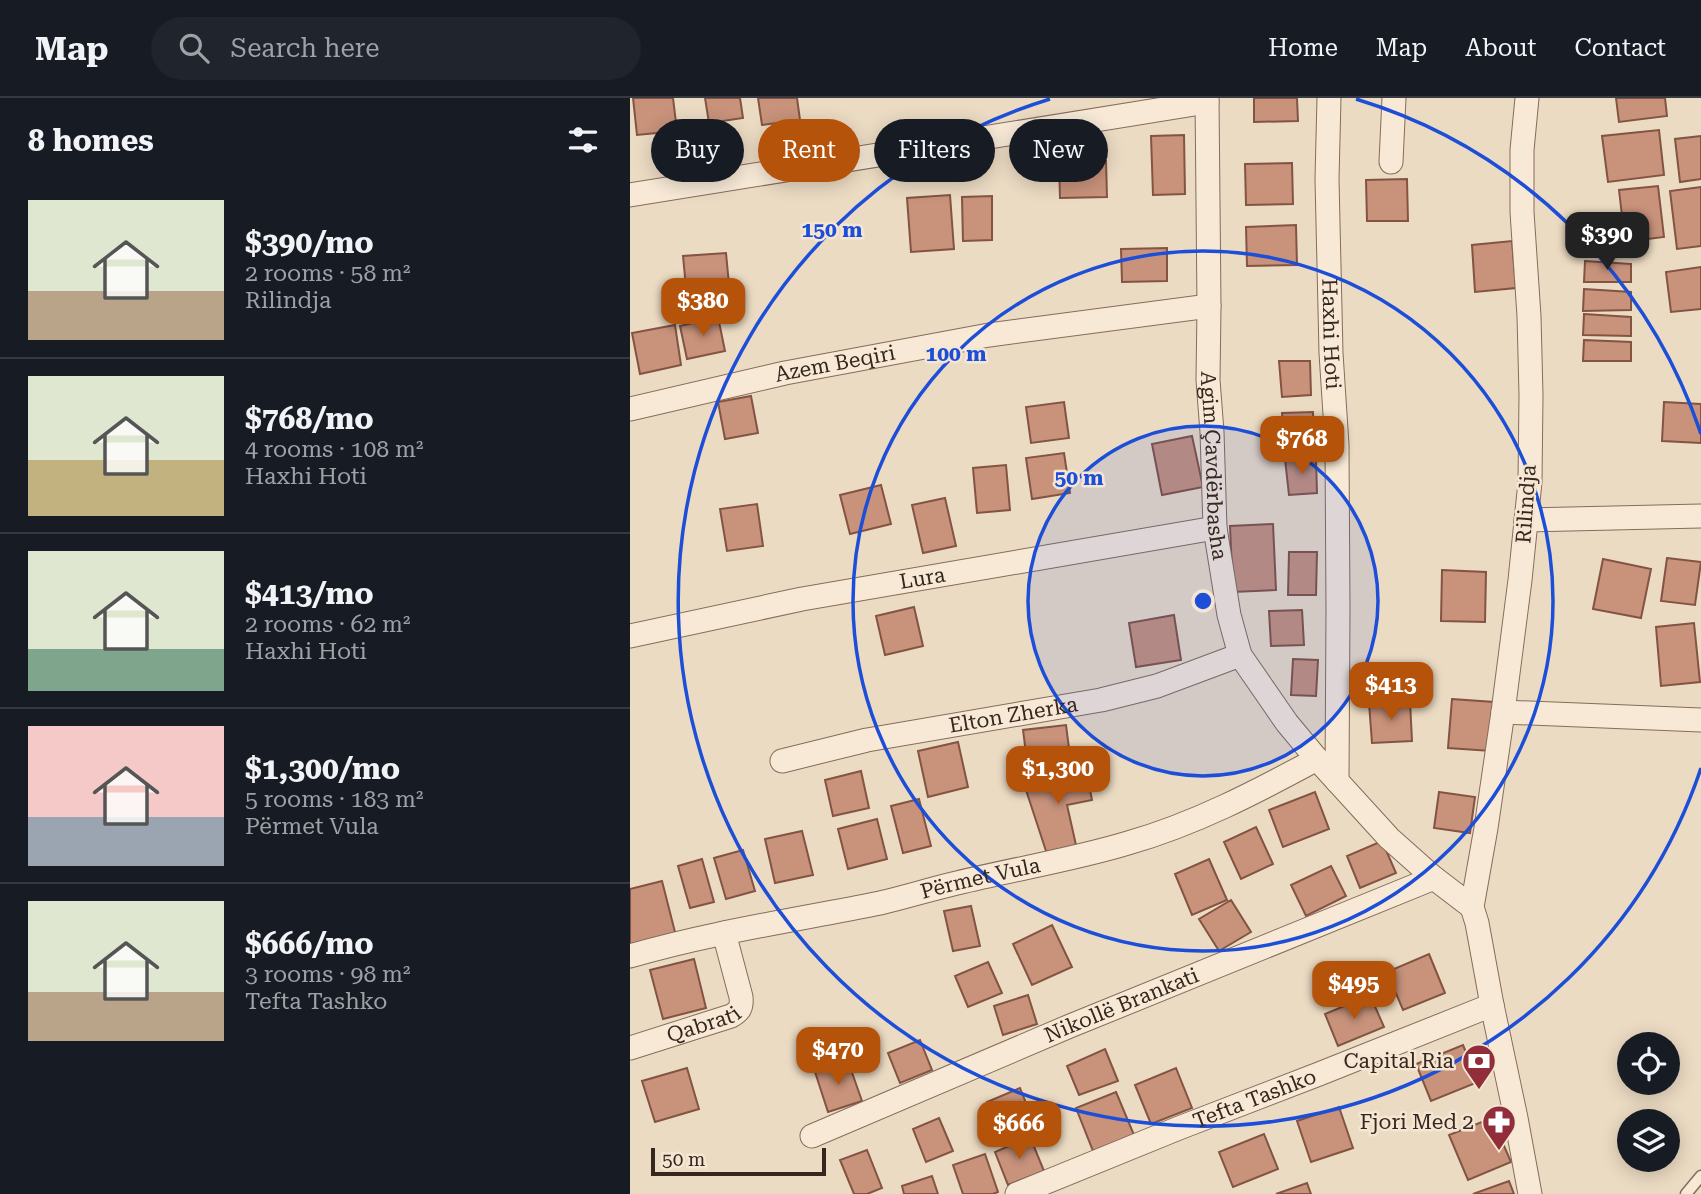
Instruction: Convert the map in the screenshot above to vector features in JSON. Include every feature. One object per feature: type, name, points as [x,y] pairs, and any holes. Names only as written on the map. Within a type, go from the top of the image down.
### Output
[{"type":"street","name":"Haxhi Hoti","points":[[1329,98],[1326,179],[1331,353],[1337,445],[1337,781]]},
{"type":"street","points":[[1391,162],[1394,98]]},
{"type":"street","name":"Rilindja","points":[[1472,907],[1503,712],[1530,482],[1530,316],[1522,212],[1522,150],[1527,98]]},
{"type":"street","name":"Agim Çavdërbasha","points":[[1207,100],[1208,380],[1215,528],[1229,615],[1240,655],[1287,723],[1389,838],[1472,907]]},
{"type":"street","points":[[630,195],[1207,100]]},
{"type":"street","name":"Azem Beqiri","points":[[630,409],[785,373],[989,335],[1209,306]]},
{"type":"street","points":[[1526,520],[1701,516]]},
{"type":"street","name":"Lura","points":[[630,636],[802,599],[1215,528]]},
{"type":"street","name":"Elton Zherka","points":[[782,761],[867,740],[1101,701],[1157,686],[1240,655]]},
{"type":"street","points":[[1503,712],[1701,720]]},
{"type":"street","name":"Përmet Vula","points":[[630,956],[724,933],[882,902],[1129,843],[1203,817],[1317,759]]},
{"type":"street","name":"Nikollë Brankati","points":[[812,1136],[1083,1021],[1434,878]]},
{"type":"street","points":[[1472,907],[1530,1194]]},
{"type":"street","name":"Qabrati","points":[[630,1048],[738,1012],[742,1005],[741,997],[724,933]]},
{"type":"street","name":"Tefta Tashko","points":[[1017,1194],[1492,1005]]},
{"type":"lane","points":[[1686,1194],[1701,1176]]},
{"type":"building","points":[[633,98],[673,98],[676,119],[651,119],[651,134],[637,135]]},
{"type":"building","points":[[705,98],[740,98],[743,118],[708,119]]},
{"type":"building","points":[[758,98],[797,98],[800,119],[761,119]]},
{"type":"building","points":[[1254,98],[1297,98],[1298,121],[1254,122]]},
{"type":"building","points":[[1616,98],[1665,98],[1667,116],[1619,122]]},
{"type":"building","points":[[1659,130],[1664,175],[1608,182],[1602,136]]},
{"type":"building","points":[[1184,135],[1185,194],[1153,195],[1151,136]]},
{"type":"building","points":[[1701,136],[1701,179],[1680,182],[1675,139]]},
{"type":"building","points":[[1292,163],[1293,204],[1246,205],[1245,164]]},
{"type":"building","points":[[1407,179],[1408,221],[1367,221],[1366,180]]},
{"type":"building","points":[[1060,182],[1107,182],[1107,197],[1060,198]]},
{"type":"building","points":[[1658,186],[1664,237],[1625,242],[1619,190]]},
{"type":"building","points":[[1701,187],[1701,246],[1677,249],[1670,191]]},
{"type":"building","points":[[950,195],[954,249],[911,252],[907,198]]},
{"type":"building","points":[[992,196],[992,240],[963,241],[962,197]]},
{"type":"building","points":[[1296,225],[1297,265],[1247,266],[1246,227]]},
{"type":"building","points":[[1512,241],[1516,288],[1475,292],[1472,245]]},
{"type":"building","points":[[1167,248],[1167,281],[1122,282],[1121,249]]},
{"type":"building","points":[[726,253],[730,295],[687,298],[683,256]]},
{"type":"building","points":[[1585,261],[1631,264],[1631,282],[1584,282]]},
{"type":"building","points":[[1701,267],[1701,309],[1671,312],[1666,272]]},
{"type":"building","points":[[1584,289],[1631,292],[1631,310],[1583,311]]},
{"type":"building","points":[[1584,314],[1631,317],[1631,336],[1583,335]]},
{"type":"building","points":[[718,317],[725,351],[687,359],[680,326]]},
{"type":"building","points":[[675,325],[681,365],[640,374],[632,333]]},
{"type":"building","points":[[1584,340],[1631,342],[1631,361],[1583,361]]},
{"type":"building","points":[[1279,361],[1310,361],[1311,395],[1282,397]]},
{"type":"building","points":[[751,396],[758,433],[725,439],[718,402]]},
{"type":"building","points":[[1064,402],[1069,438],[1031,443],[1026,407]]},
{"type":"building","points":[[1664,402],[1701,404],[1701,443],[1662,441]]},
{"type":"building","points":[[1313,412],[1314,446],[1285,448],[1282,413]]},
{"type":"building","points":[[1192,436],[1203,487],[1162,495],[1152,444]]},
{"type":"building","points":[[1064,453],[1070,493],[1032,499],[1026,458]]},
{"type":"building","points":[[1285,459],[1316,459],[1317,493],[1289,495]]},
{"type":"building","points":[[1006,465],[1010,510],[977,513],[973,468]]},
{"type":"building","points":[[881,485],[891,524],[850,534],[840,495]]},
{"type":"building","points":[[945,498],[956,546],[923,553],[912,505]]},
{"type":"building","points":[[757,504],[763,546],[727,551],[720,509]]},
{"type":"building","points":[[1273,524],[1276,590],[1233,592],[1230,526]]},
{"type":"building","points":[[1289,552],[1317,552],[1316,595],[1288,595]]},
{"type":"building","points":[[1667,558],[1701,562],[1695,605],[1661,601]]},
{"type":"building","points":[[1603,559],[1651,569],[1641,618],[1593,609]]},
{"type":"building","points":[[1442,570],[1486,572],[1485,622],[1441,621]]},
{"type":"building","points":[[914,607],[923,646],[885,655],[876,616]]},
{"type":"building","points":[[1302,610],[1304,645],[1271,646],[1269,611]]},
{"type":"building","points":[[1174,615],[1181,660],[1136,667],[1129,623]]},
{"type":"building","points":[[1694,623],[1700,682],[1661,686],[1656,627]]},
{"type":"building","points":[[1293,659],[1318,660],[1316,696],[1291,695]]},
{"type":"building","points":[[1452,699],[1494,702],[1491,751],[1448,748]]},
{"type":"building","points":[[1410,701],[1412,741],[1372,743],[1369,703]]},
{"type":"building","points":[[1066,725],[1071,764],[1028,769],[1023,730]]},
{"type":"building","points":[[958,742],[968,787],[928,797],[918,751]]},
{"type":"building","points":[[1085,765],[1092,800],[1067,805],[1076,845],[1047,854],[1024,784]]},
{"type":"building","points":[[861,771],[869,808],[833,816],[825,780]]},
{"type":"building","points":[[1315,792],[1329,829],[1283,847],[1269,810]]},
{"type":"building","points":[[1439,792],[1475,797],[1470,833],[1434,828]]},
{"type":"building","points":[[919,799],[931,846],[903,853],[891,806]]},
{"type":"building","points":[[877,819],[887,859],[848,869],[838,829]]},
{"type":"building","points":[[1256,827],[1273,864],[1241,879],[1224,842]]},
{"type":"building","points":[[802,831],[813,875],[775,883],[765,839]]},
{"type":"building","points":[[1382,841],[1396,873],[1360,888],[1347,856]]},
{"type":"building","points":[[743,850],[755,891],[726,899],[714,858]]},
{"type":"building","points":[[702,859],[714,902],[690,908],[678,866]]},
{"type":"building","points":[[1209,859],[1227,900],[1192,915],[1175,874]]},
{"type":"building","points":[[1331,866],[1346,896],[1306,916],[1291,885]]},
{"type":"building","points":[[662,881],[676,936],[630,948],[630,889]]},
{"type":"building","points":[[1231,900],[1251,932],[1219,951],[1199,919]]},
{"type":"building","points":[[971,906],[980,946],[953,951],[944,911]]},
{"type":"building","points":[[1052,925],[1072,967],[1032,985],[1013,944]]},
{"type":"building","points":[[1429,954],[1445,993],[1403,1010],[1387,972]]},
{"type":"building","points":[[694,959],[706,1008],[663,1019],[650,970]]},
{"type":"building","points":[[988,962],[1002,993],[968,1007],[955,976]]},
{"type":"building","points":[[1028,995],[1037,1024],[1003,1035],[994,1006]]},
{"type":"building","points":[[1370,995],[1384,1027],[1338,1046],[1325,1014]]},
{"type":"building","points":[[920,1040],[932,1070],[900,1083],[888,1053]]},
{"type":"building","points":[[1463,1045],[1478,1082],[1431,1101],[1416,1064]]},
{"type":"building","points":[[1105,1049],[1118,1081],[1079,1095],[1067,1066]]},
{"type":"building","points":[[848,1061],[862,1101],[828,1112],[815,1072]]},
{"type":"building","points":[[687,1068],[699,1109],[655,1122],[642,1081]]},
{"type":"building","points":[[1176,1068],[1192,1108],[1151,1124],[1135,1085]]},
{"type":"building","points":[[1020,1088],[1034,1123],[1001,1136],[987,1102]]},
{"type":"building","points":[[1116,1092],[1134,1135],[1093,1151],[1076,1108]]},
{"type":"building","points":[[1339,1107],[1353,1148],[1311,1162],[1297,1121]]},
{"type":"building","points":[[939,1118],[953,1151],[926,1162],[913,1129]]},
{"type":"building","points":[[1492,1118],[1511,1162],[1468,1180],[1449,1135]]},
{"type":"building","points":[[1264,1134],[1278,1169],[1233,1187],[1219,1152]]},
{"type":"building","points":[[1030,1137],[1044,1171],[1008,1185],[995,1152]]},
{"type":"building","points":[[867,1150],[882,1188],[867,1194],[854,1194],[840,1160]]},
{"type":"building","points":[[985,1154],[998,1192],[963,1194],[953,1165]]},
{"type":"building","points":[[932,1176],[938,1194],[904,1194],[902,1186]]},
{"type":"building","points":[[1509,1181],[1514,1194],[1473,1194]]},
{"type":"building","points":[[1307,1183],[1311,1194],[1276,1194]]},
{"type":"place","name":"Capital Ria","points":[[1479,1091]]},
{"type":"place","name":"Fjori Med 2","points":[[1499,1152]]}]
